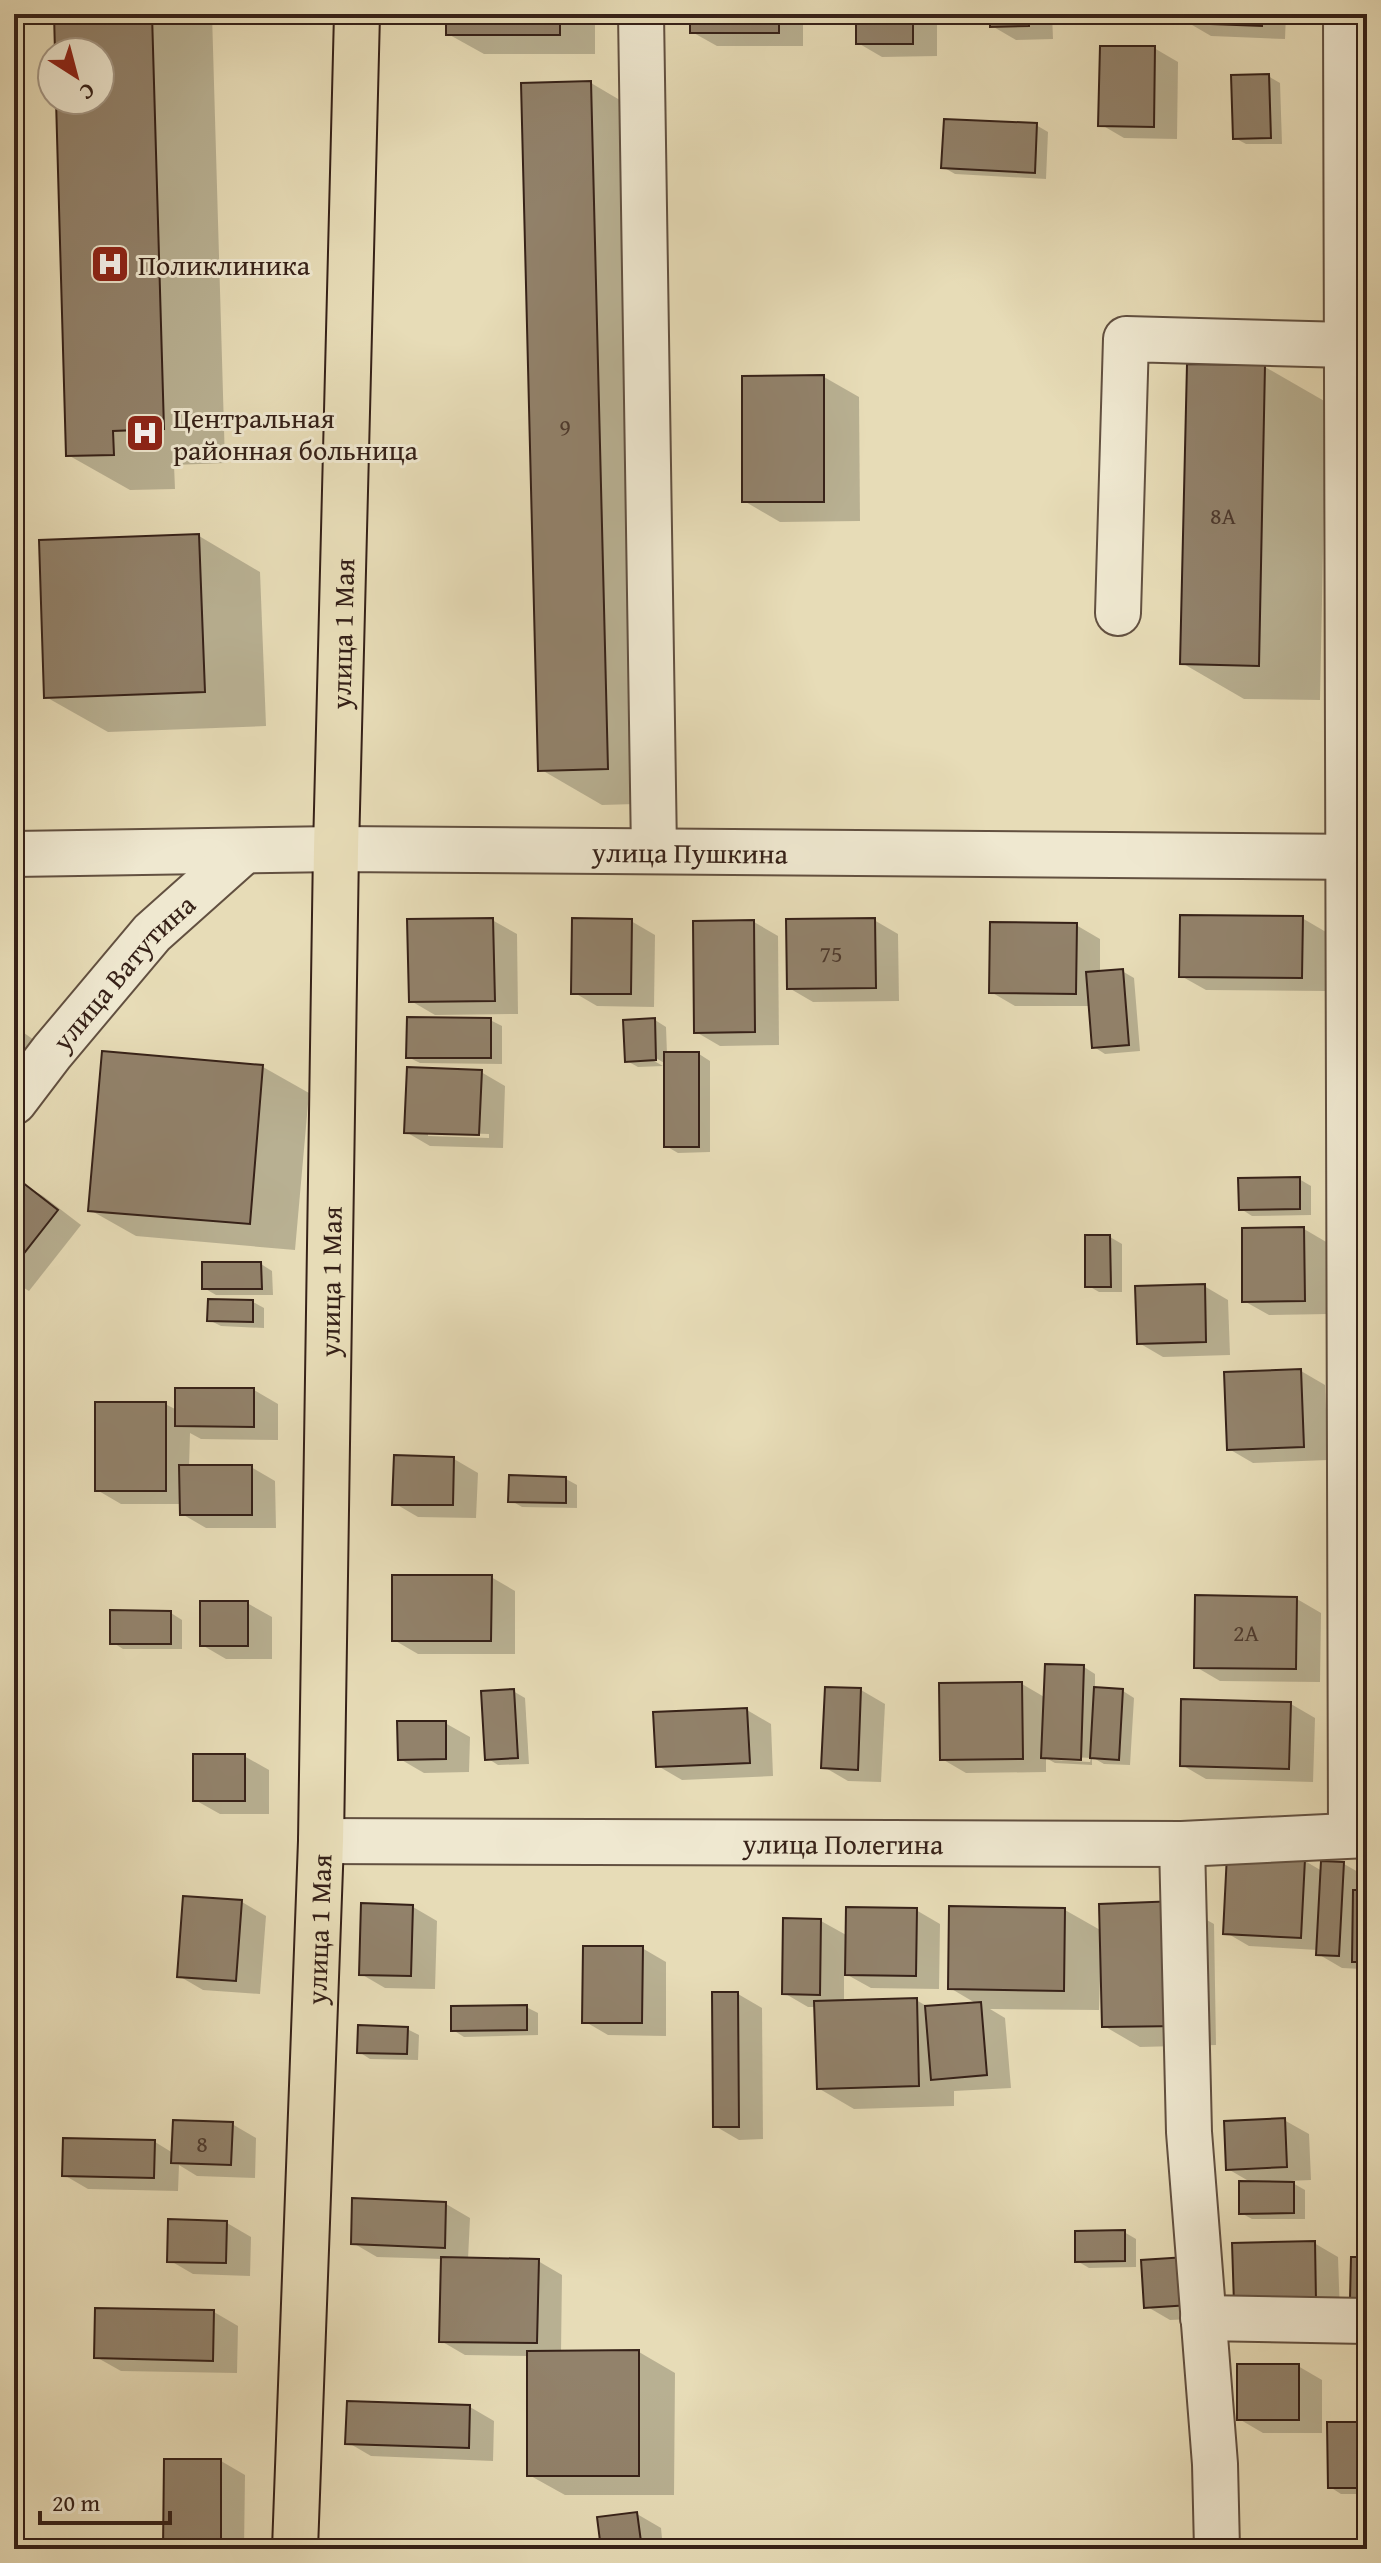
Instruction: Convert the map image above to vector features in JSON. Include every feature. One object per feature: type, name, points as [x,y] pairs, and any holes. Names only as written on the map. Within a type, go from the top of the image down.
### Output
[{"type":"main road","name":"улица 1 Мая","points":[[295,2549],[321,1841],[336,849],[357,14]]},
{"type":"street","points":[[641,14],[654,851]]},
{"type":"street","points":[[1346,14],[1347,345],[1358,857],[1359,1835]]},
{"type":"street","points":[[1118,613],[1126,339],[1347,345]]},
{"type":"street","name":"улица Пушкина","points":[[14,854],[336,849],[1358,857]]},
{"type":"street","name":"улица Ватутина","points":[[14,1102],[152,933],[244,851]]},
{"type":"street","name":"улица Полегина","points":[[321,1841],[1182,1844],[1359,1835]]},
{"type":"street","points":[[1182,1844],[1189,2132],[1215,2464],[1217,2549]]},
{"type":"street","points":[[1203,2318],[1367,2321]]},
{"type":"building","name":"Поликлиника","points":[[54,14],[152,14],[164,429],[113,431],[114,455],[66,456],[56,116],[116,116],[116,36],[55,36]]},
{"type":"building","points":[[446,14],[560,14],[560,35],[446,35]]},
{"type":"building","points":[[690,14],[779,14],[779,33],[690,33]]},
{"type":"building","points":[[856,14],[913,14],[913,44],[856,44]]},
{"type":"building","points":[[990,14],[1029,14],[1029,26],[990,27]]},
{"type":"building","points":[[1103,14],[1103,16],[1059,16]]},
{"type":"building","points":[[1186,14],[1262,14],[1262,26],[1185,23]]},
{"type":"building","points":[[1100,46],[1155,46],[1154,127],[1098,126]]},
{"type":"building","points":[[1269,74],[1271,138],[1233,139],[1231,75]]},
{"type":"building","points":[[591,81],[608,769],[538,771],[521,83]]},
{"type":"building","points":[[944,119],[1037,123],[1035,173],[941,168]]},
{"type":"building","points":[[1187,364],[1265,365],[1259,666],[1180,664]]},
{"type":"building","points":[[824,375],[824,502],[742,502],[742,376]]},
{"type":"building","points":[[199,534],[205,692],[44,698],[39,540]]},
{"type":"building","points":[[1180,915],[1303,916],[1302,978],[1179,977]]},
{"type":"building","points":[[493,918],[495,1001],[409,1002],[407,919]]},
{"type":"building","points":[[572,918],[632,919],[631,994],[571,994]]},
{"type":"building","points":[[875,918],[876,988],[787,989],[786,919]]},
{"type":"building","points":[[754,920],[755,1032],[694,1033],[693,921]]},
{"type":"building","points":[[990,922],[1077,923],[1076,994],[989,993]]},
{"type":"building","points":[[1123,969],[1129,1045],[1092,1048],[1086,972]]},
{"type":"building","points":[[407,1017],[491,1018],[491,1058],[406,1058]]},
{"type":"building","points":[[655,1018],[656,1060],[625,1062],[623,1020]]},
{"type":"building","points":[[102,1051],[263,1065],[250,1224],[88,1211]]},
{"type":"building","points":[[664,1052],[699,1052],[699,1147],[664,1147]]},
{"type":"building","points":[[407,1067],[482,1070],[479,1135],[404,1133]]},
{"type":"building","points":[[1300,1177],[1300,1209],[1239,1210],[1238,1178]]},
{"type":"building","points":[[18,1179],[58,1210],[14,1266],[14,1185]]},
{"type":"building","points":[[1304,1227],[1305,1301],[1242,1302],[1242,1228]]},
{"type":"building","points":[[1085,1235],[1110,1235],[1111,1287],[1085,1287]]},
{"type":"building","points":[[202,1262],[261,1262],[262,1289],[202,1289]]},
{"type":"building","points":[[1205,1284],[1206,1342],[1137,1344],[1135,1286]]},
{"type":"building","points":[[208,1299],[253,1300],[253,1322],[207,1321]]},
{"type":"building","points":[[1301,1369],[1304,1447],[1227,1450],[1224,1372]]},
{"type":"building","points":[[175,1388],[254,1388],[254,1427],[175,1426]]},
{"type":"building","points":[[95,1402],[166,1402],[166,1491],[95,1491]]},
{"type":"building","points":[[394,1455],[454,1457],[453,1505],[392,1505]]},
{"type":"building","points":[[179,1465],[252,1465],[252,1515],[180,1515]]},
{"type":"building","points":[[509,1475],[566,1477],[566,1503],[508,1502]]},
{"type":"building","points":[[392,1575],[492,1575],[491,1641],[392,1641]]},
{"type":"building","points":[[1195,1595],[1297,1597],[1296,1669],[1194,1668]]},
{"type":"building","points":[[200,1601],[248,1601],[248,1646],[200,1646]]},
{"type":"building","points":[[110,1610],[171,1611],[171,1644],[110,1644]]},
{"type":"building","points":[[1045,1664],[1084,1665],[1081,1760],[1041,1758]]},
{"type":"building","points":[[1022,1682],[1023,1759],[940,1760],[939,1683]]},
{"type":"building","points":[[825,1687],[861,1688],[858,1770],[821,1768]]},
{"type":"building","points":[[1094,1687],[1123,1689],[1119,1760],[1090,1758]]},
{"type":"building","points":[[514,1689],[518,1758],[485,1760],[481,1691]]},
{"type":"building","points":[[1181,1699],[1291,1702],[1289,1769],[1180,1766]]},
{"type":"building","points":[[747,1708],[750,1763],[656,1767],[653,1712]]},
{"type":"building","points":[[397,1721],[446,1721],[446,1759],[398,1760]]},
{"type":"building","points":[[193,1754],[245,1754],[245,1801],[193,1801]]},
{"type":"building","points":[[1227,1854],[1305,1859],[1301,1938],[1223,1934]]},
{"type":"building","points":[[1321,1861],[1344,1862],[1339,1956],[1316,1955]]},
{"type":"building","points":[[1353,1890],[1367,1890],[1367,1962],[1352,1962]]},
{"type":"building","points":[[183,1896],[242,1900],[236,1981],[177,1977]]},
{"type":"building","points":[[1178,1901],[1181,2026],[1102,2027],[1099,1904]]},
{"type":"building","points":[[361,1903],[413,1905],[411,1976],[359,1975]]},
{"type":"building","points":[[949,1906],[1065,1908],[1064,1991],[948,1989]]},
{"type":"building","points":[[846,1907],[917,1908],[916,1976],[845,1975]]},
{"type":"building","points":[[783,1918],[821,1919],[820,1995],[782,1994]]},
{"type":"building","points":[[583,1946],[643,1946],[642,2023],[582,2023]]},
{"type":"building","points":[[712,1992],[738,1992],[739,2127],[713,2127]]},
{"type":"building","points":[[917,1998],[919,2086],[817,2089],[814,2001]]},
{"type":"building","points":[[981,2002],[987,2075],[931,2080],[925,2006]]},
{"type":"building","points":[[527,2005],[527,2030],[451,2031],[451,2006]]},
{"type":"building","points":[[358,2025],[408,2027],[407,2054],[357,2053]]},
{"type":"building","points":[[1285,2118],[1287,2167],[1226,2170],[1224,2121]]},
{"type":"building","points":[[173,2120],[233,2122],[231,2165],[171,2163]]},
{"type":"building","points":[[63,2138],[155,2140],[154,2178],[62,2176]]},
{"type":"building","points":[[1239,2181],[1294,2182],[1294,2213],[1239,2214]]},
{"type":"building","points":[[352,2198],[446,2202],[445,2248],[351,2244]]},
{"type":"building","points":[[168,2219],[227,2221],[226,2263],[167,2262]]},
{"type":"building","points":[[1125,2230],[1125,2261],[1075,2262],[1075,2231]]},
{"type":"building","points":[[1315,2241],[1316,2302],[1234,2304],[1232,2243]]},
{"type":"building","points":[[441,2257],[539,2259],[537,2343],[439,2342]]},
{"type":"building","points":[[1186,2257],[1190,2305],[1144,2308],[1141,2260]]},
{"type":"building","points":[[1351,2257],[1367,2257],[1367,2299],[1350,2299]]},
{"type":"building","points":[[95,2308],[214,2310],[213,2361],[94,2358]]},
{"type":"building","points":[[639,2350],[639,2476],[527,2476],[527,2351]]},
{"type":"building","points":[[1237,2364],[1299,2364],[1299,2420],[1237,2420]]},
{"type":"building","points":[[347,2401],[470,2405],[469,2448],[345,2444]]},
{"type":"building","points":[[1327,2422],[1357,2422],[1358,2488],[1328,2488]]},
{"type":"building","points":[[164,2459],[221,2459],[221,2549],[163,2549]]},
{"type":"building","points":[[637,2512],[642,2549],[601,2549],[597,2517]]},
{"type":"place","name":"Поликлиника","points":[[110,264]]},
{"type":"place","name":"Центральная районная больница","points":[[145,433]]}]
